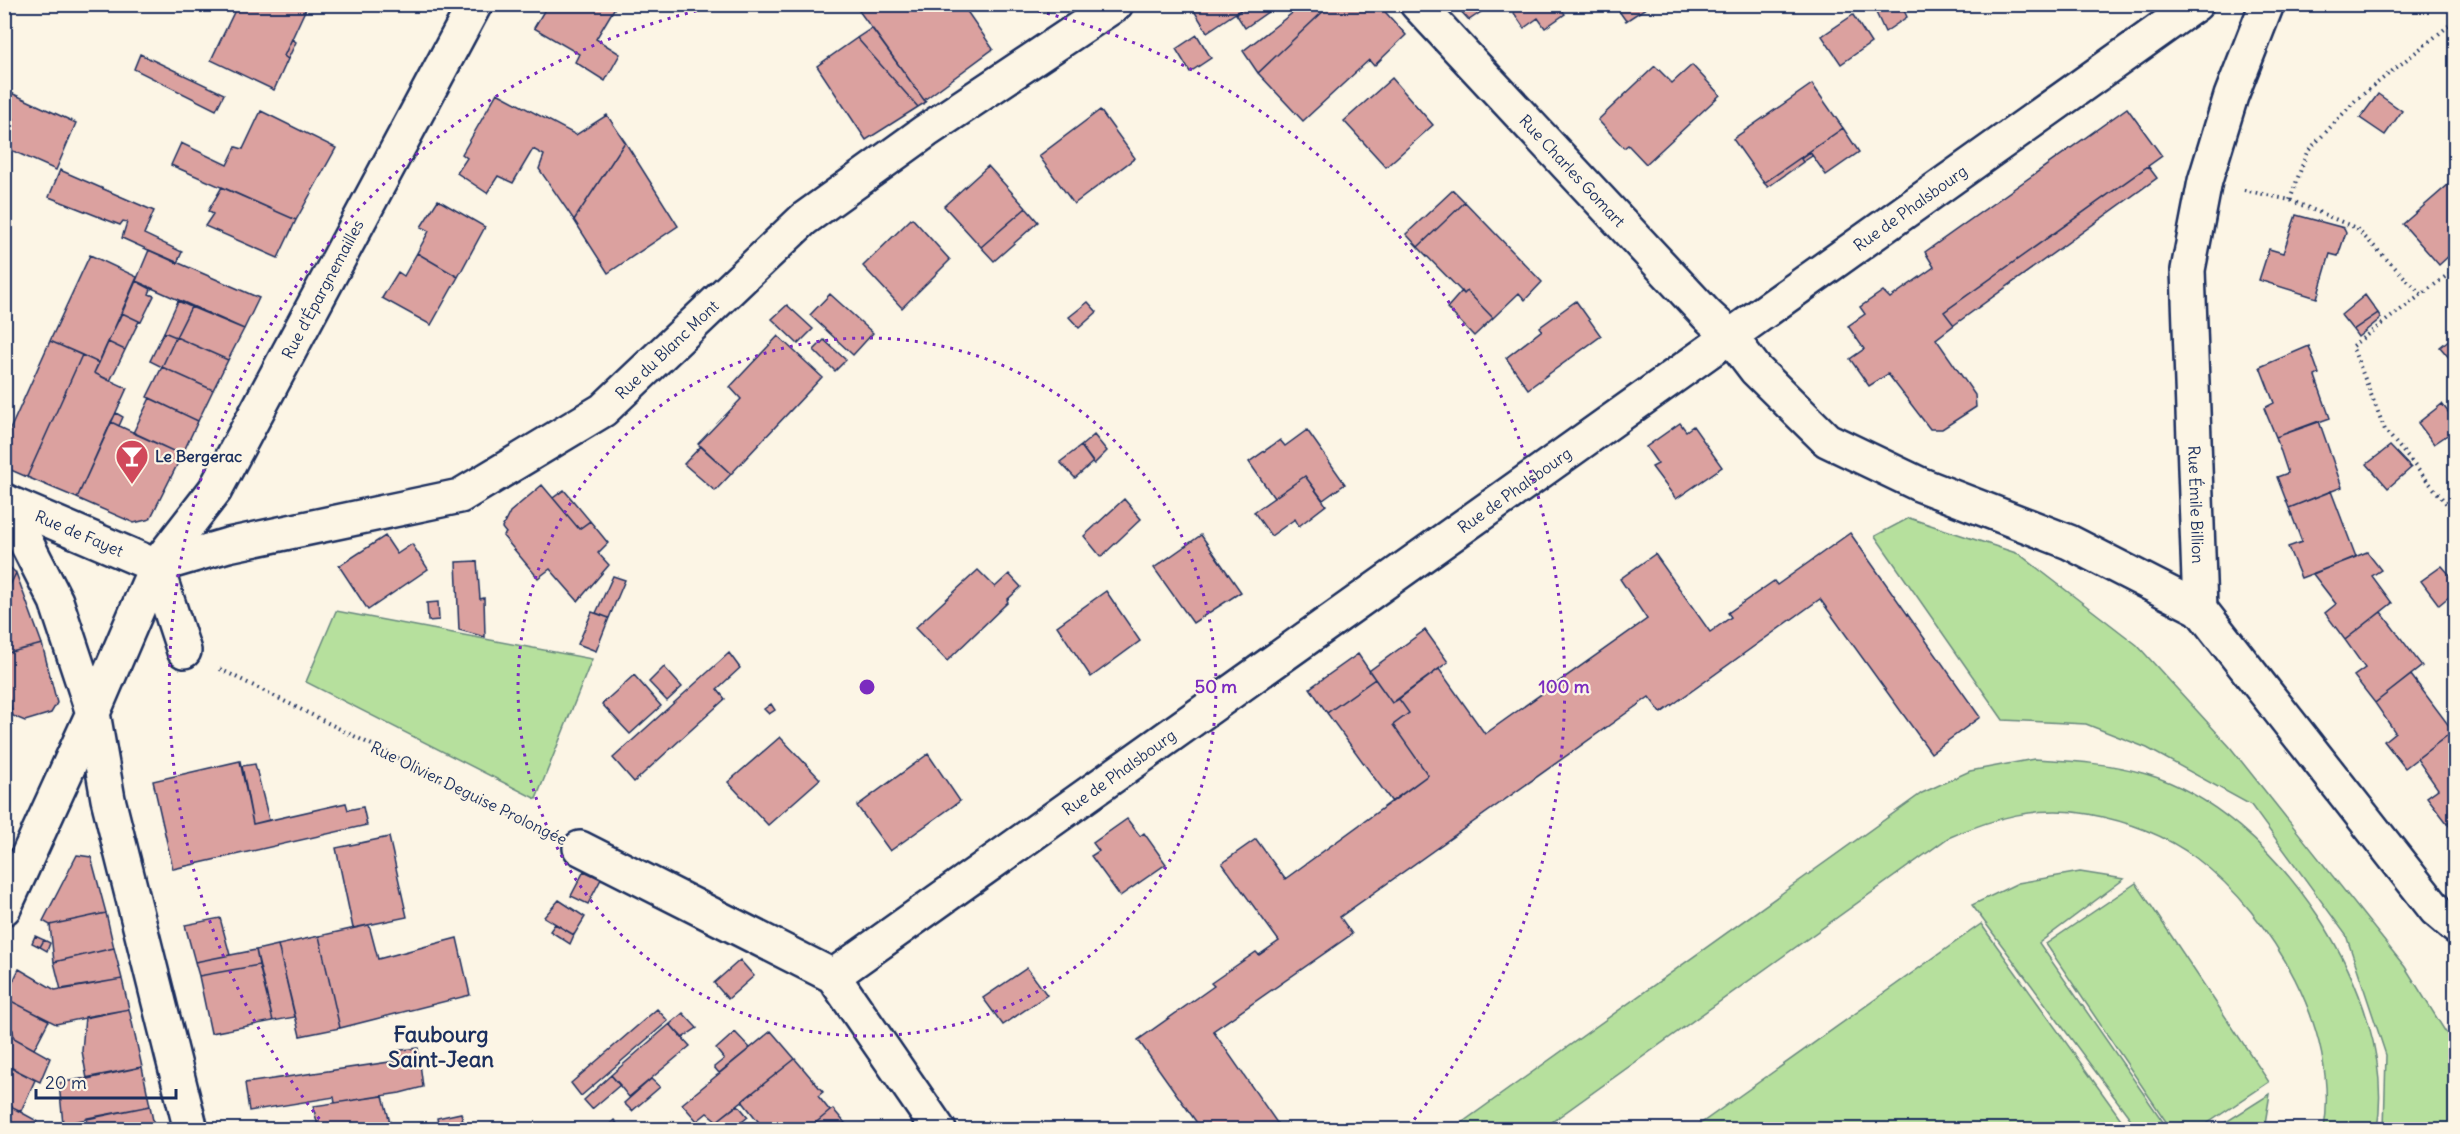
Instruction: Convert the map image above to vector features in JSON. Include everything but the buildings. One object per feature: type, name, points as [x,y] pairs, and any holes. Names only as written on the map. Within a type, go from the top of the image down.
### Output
[{"type":"street","name":"Rue d'Épargnemailles","points":[[93,713],[156,566],[215,490],[475,4]]},
{"type":"street","name":"Rue du Blanc Mont","points":[[156,566],[228,545],[460,496],[603,410],[804,219],[926,131],[1116,4]]},
{"type":"street","name":"Rue Charles Gomart","points":[[1417,4],[1730,336],[1756,370],[1827,440],[1919,484],[2069,542],[2200,609]]},
{"type":"street","name":"Rue de Phalsbourg","points":[[833,976],[2196,4]]},
{"type":"street","name":"Rue Émile Billion","points":[[2200,609],[2188,270],[2205,181],[2231,96],[2267,4]]},
{"type":"street","name":"Rue de Fayet","points":[[5,501],[156,566]]},
{"type":"street","points":[[5,501],[56,601],[93,713],[108,799],[191,1130]]},
{"type":"street","points":[[156,566],[184,651]]},
{"type":"street","points":[[2200,609],[2436,910],[2456,927]]},
{"type":"street","points":[[4,908],[93,713]]},
{"type":"street","name":"Rue Olivier Deguise Prolongée","points":[[580,848],[833,976]]},
{"type":"street","points":[[833,976],[939,1130]]},
{"type":"path","points":[[2290,200],[2307,152],[2356,100],[2456,20]]},
{"type":"path","points":[[2205,181],[2290,200],[2356,228],[2421,294]]},
{"type":"path","points":[[2456,273],[2450,274],[2421,294],[2352,346],[2385,430],[2456,515]]},
{"type":"path","name":"Rue Olivier Deguise Prolongée","points":[[184,651],[580,848]]},
{"type":"green space","points":[[1909,518],[2019,554],[2137,645],[2230,747],[2405,967],[2455,1047],[2455,1129],[2384,1129],[2386,1055],[2346,935],[2251,805],[2147,748],[2086,724],[2003,720],[1875,536]]},
{"type":"green space","points":[[336,611],[592,659],[536,799],[306,682]]},
{"type":"green space","points":[[2034,759],[2119,767],[2146,774],[2194,794],[2239,826],[2281,868],[2318,916],[2347,968],[2368,1023],[2379,1077],[2377,1129],[2324,1129],[2326,1092],[2322,1054],[2311,1016],[2295,979],[2275,944],[2251,911],[2224,882],[2196,858],[2172,842],[2145,830],[2088,814],[2051,811],[1999,819],[1948,838],[1542,1129],[1453,1129],[1922,793],[1970,771]]},
{"type":"green space","points":[[2080,872],[2124,879],[2039,943],[2168,1129],[2138,1129],[1972,905],[2018,883]]},
{"type":"green space","points":[[2136,883],[2269,1082],[2199,1129],[2171,1129],[2046,944]]},
{"type":"green space","points":[[1981,924],[2128,1129],[1693,1129]]},
{"type":"green space","points":[[2270,1094],[2264,1129],[2215,1129]]},
{"type":"place","name":"Le Bergerac","points":[[132,485]]},
{"type":"district","name":"Faubourg Saint-Jean","points":[[441,1046]]}]
